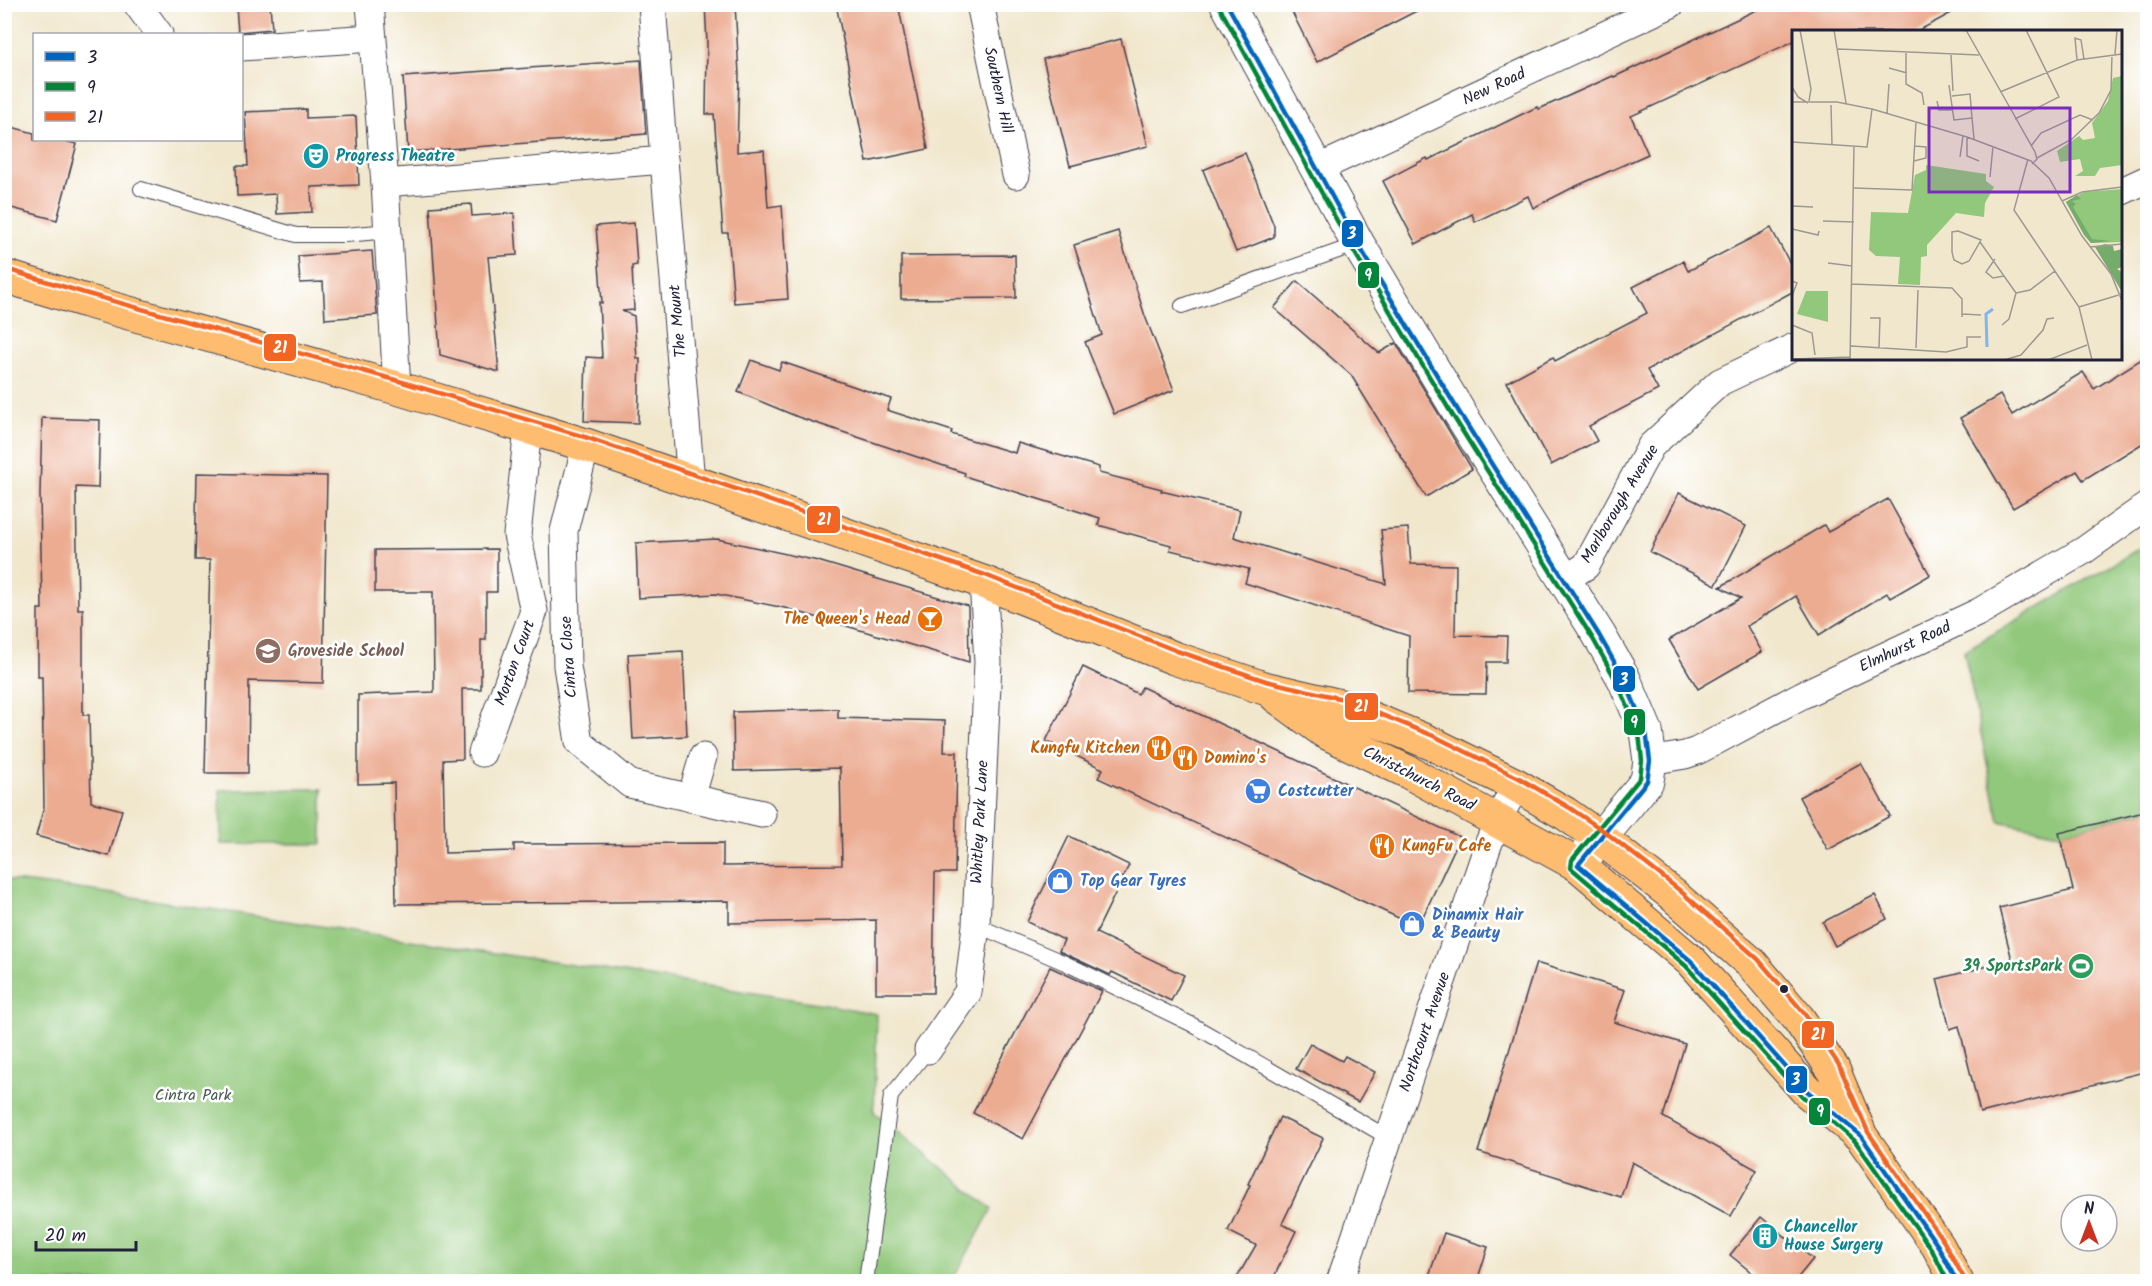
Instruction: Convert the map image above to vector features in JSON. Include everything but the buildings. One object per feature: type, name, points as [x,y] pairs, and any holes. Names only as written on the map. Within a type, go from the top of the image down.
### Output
[{"type":"main road","name":"Christchurch Road","points":[[4,276],[397,388],[586,445],[983,582],[1174,658],[1264,687],[1341,706],[1433,744],[1516,785],[1566,814],[1673,895],[1752,964],[1798,1018],[1833,1069],[1861,1136]]},
{"type":"main road","name":"Christchurch Road","points":[[1264,687],[1325,732],[1408,772],[1578,866],[1690,961],[1807,1090],[1861,1136]]},
{"type":"main road","points":[[1861,1136],[1938,1246],[1957,1281]]},
{"type":"street","points":[[137,4],[158,33]]},
{"type":"street","points":[[369,4],[389,231],[397,388]]},
{"type":"street","name":"The Mount","points":[[652,4],[691,482]]},
{"type":"street","name":"Southern Hill","points":[[980,4],[1016,175]]},
{"type":"street","points":[[1227,4],[1358,244],[1459,412],[1599,635],[1624,679],[1646,731],[1650,761],[1647,781],[1599,837],[1578,866]]},
{"type":"street","name":"New Road","points":[[1317,170],[1671,4]]},
{"type":"street","points":[[243,47],[372,38]]},
{"type":"street","points":[[385,183],[664,160]]},
{"type":"street","points":[[2122,192],[2148,179]]},
{"type":"street","name":"Marlborough Avenue","points":[[1563,580],[1586,566],[1651,446],[1720,382],[1792,348]]},
{"type":"street","name":"Morton Court","points":[[482,753],[534,611],[517,535],[528,428]]},
{"type":"street","name":"Cintra Close","points":[[586,445],[564,531],[567,666],[579,742],[630,784],[762,814]]},
{"type":"street","name":"Elmhurst Road","points":[[1650,761],[1697,751],[1802,695],[1978,612],[2083,550],[2148,505]]},
{"type":"street","name":"Whitley Park Lane","points":[[928,1050],[968,992],[976,925],[988,662],[983,582]]},
{"type":"street","points":[[691,798],[703,757]]},
{"type":"street","name":"Northcourt Avenue","points":[[1340,1281],[1498,820],[1516,785]]},
{"type":"lane","points":[[141,189],[296,235],[345,235],[389,231]]},
{"type":"lane","points":[[1182,306],[1358,244]]},
{"type":"lane","points":[[976,925],[1065,963],[1191,1024],[1389,1138]]},
{"type":"lane","points":[[866,1281],[891,1096],[928,1050]]},
{"type":"green space","points":[[2147,544],[2147,811],[2059,833],[1999,821],[1964,651]]},
{"type":"green space","points":[[322,789],[322,844],[221,844],[220,790]]},
{"type":"green space","name":"Cintra Park","points":[[5,880],[87,890],[877,1014],[874,1112],[992,1209],[952,1281],[5,1282]]},
{"type":"transit line","name":"3","points":[[1227,4],[1358,244],[1459,412],[1599,635],[1624,679],[1646,731],[1650,761],[1647,781],[1578,865],[1691,961],[1807,1091],[1861,1136],[1938,1246],[1957,1282]]},
{"type":"transit line","name":"9","points":[[1220,8],[1352,248],[1453,416],[1593,639],[1617,682],[1639,733],[1642,761],[1640,778],[1572,860],[1571,868],[1686,966],[1802,1096],[1855,1141],[1932,1250],[1948,1282]]},
{"type":"transit line","name":"21","points":[[6,269],[399,381],[588,438],[985,575],[1177,651],[1266,681],[1343,699],[1436,737],[1519,778],[1604,831],[1678,889],[1758,959],[1804,1013],[1839,1065],[1868,1132],[1944,1242],[1964,1278]]},
{"type":"place","name":"Progress Theatre","points":[[316,156]]},
{"type":"place","name":"The Queen's Head","points":[[930,619]]},
{"type":"place","name":"Groveside School","points":[[268,651]]},
{"type":"place","name":"Kungfu Kitchen","points":[[1159,748]]},
{"type":"place","name":"Domino's","points":[[1185,758]]},
{"type":"place","name":"Costcutter","points":[[1258,791]]},
{"type":"place","name":"KungFu Cafe","points":[[1382,846]]},
{"type":"place","name":"Top Gear Tyres","points":[[1060,881]]},
{"type":"place","name":"Dinamix Hair & Beauty","points":[[1412,924]]},
{"type":"place","name":"39 SportsPark","points":[[2081,966]]},
{"type":"place","name":"Chancellor House Surgery","points":[[1765,1236]]}]
